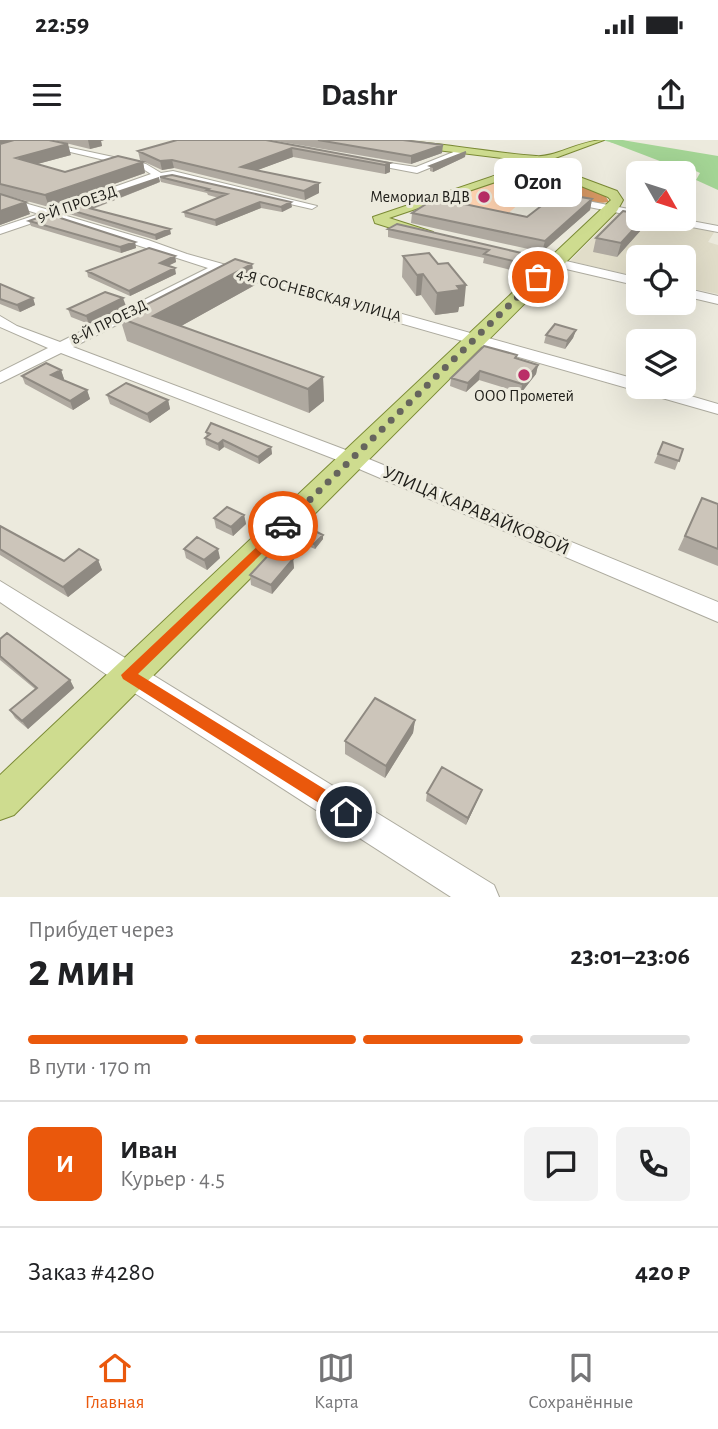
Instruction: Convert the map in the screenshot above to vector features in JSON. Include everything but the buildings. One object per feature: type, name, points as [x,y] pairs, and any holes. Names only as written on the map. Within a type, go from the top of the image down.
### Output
[{"type":"main road","points":[[380,140],[535,159],[583,142],[599,140]]},
{"type":"main road","points":[[10,148],[31,141]]},
{"type":"main road","points":[[445,238],[384,223],[380,217],[530,167],[535,159]]},
{"type":"main road","points":[[0,802],[476,338],[543,260],[612,208],[617,200],[613,194],[550,170],[535,159]]},
{"type":"street","points":[[31,141],[146,167],[152,169],[155,177],[173,174],[312,205]]},
{"type":"street","points":[[351,160],[417,170],[461,152]]},
{"type":"street","name":"9-Й ПРОЕЗД","points":[[0,231],[155,177]]},
{"type":"street","points":[[497,177],[528,192],[626,211]]},
{"type":"street","name":"4-Я СОСНЕВСКАЯ УЛИЦА","points":[[0,199],[218,268],[626,382]]},
{"type":"street","points":[[696,225],[718,229]]},
{"type":"street","points":[[543,260],[626,279]]},
{"type":"street","name":"8-Й ПРОЕЗД","points":[[0,379],[58,347],[218,268]]},
{"type":"street","points":[[696,295],[718,300]]},
{"type":"street","name":"УЛИЦА КАРАВАЙКОВОЙ","points":[[0,320],[12,329],[352,459],[718,612]]},
{"type":"street","name":"4-Я СОСНЕВСКАЯ УЛИЦА","points":[[685,399],[718,409]]},
{"type":"street","points":[[0,590],[128,675],[482,897]]},
{"type":"shaded area","points":[[622,140],[718,156],[718,190],[696,180],[700,173],[696,171],[696,161],[660,161],[610,142]]},
{"type":"shaded area","points":[[528,170],[552,174],[605,195],[609,202],[572,201],[510,182],[511,178]]},
{"type":"shaded area","points":[[497,181],[529,195],[504,217],[433,201]]},
{"type":"shaded area","points":[[619,211],[626,214],[626,231],[696,231],[696,227],[715,231],[708,242],[718,245],[718,294],[696,289],[696,245],[626,245],[626,274],[570,261]]},
{"type":"waterway","points":[[607,140],[718,166]]},
{"type":"way so far","points":[[283,526],[538,277]]},
{"type":"place","name":"Мемориал ВДВ","points":[[484,197]]},
{"type":"place","name":"Ozon","points":[[538,277]]},
{"type":"place","name":"ООО Прометей","points":[[524,375]]},
{"type":"route","points":[[283,526],[128,675],[346,812]]}]
